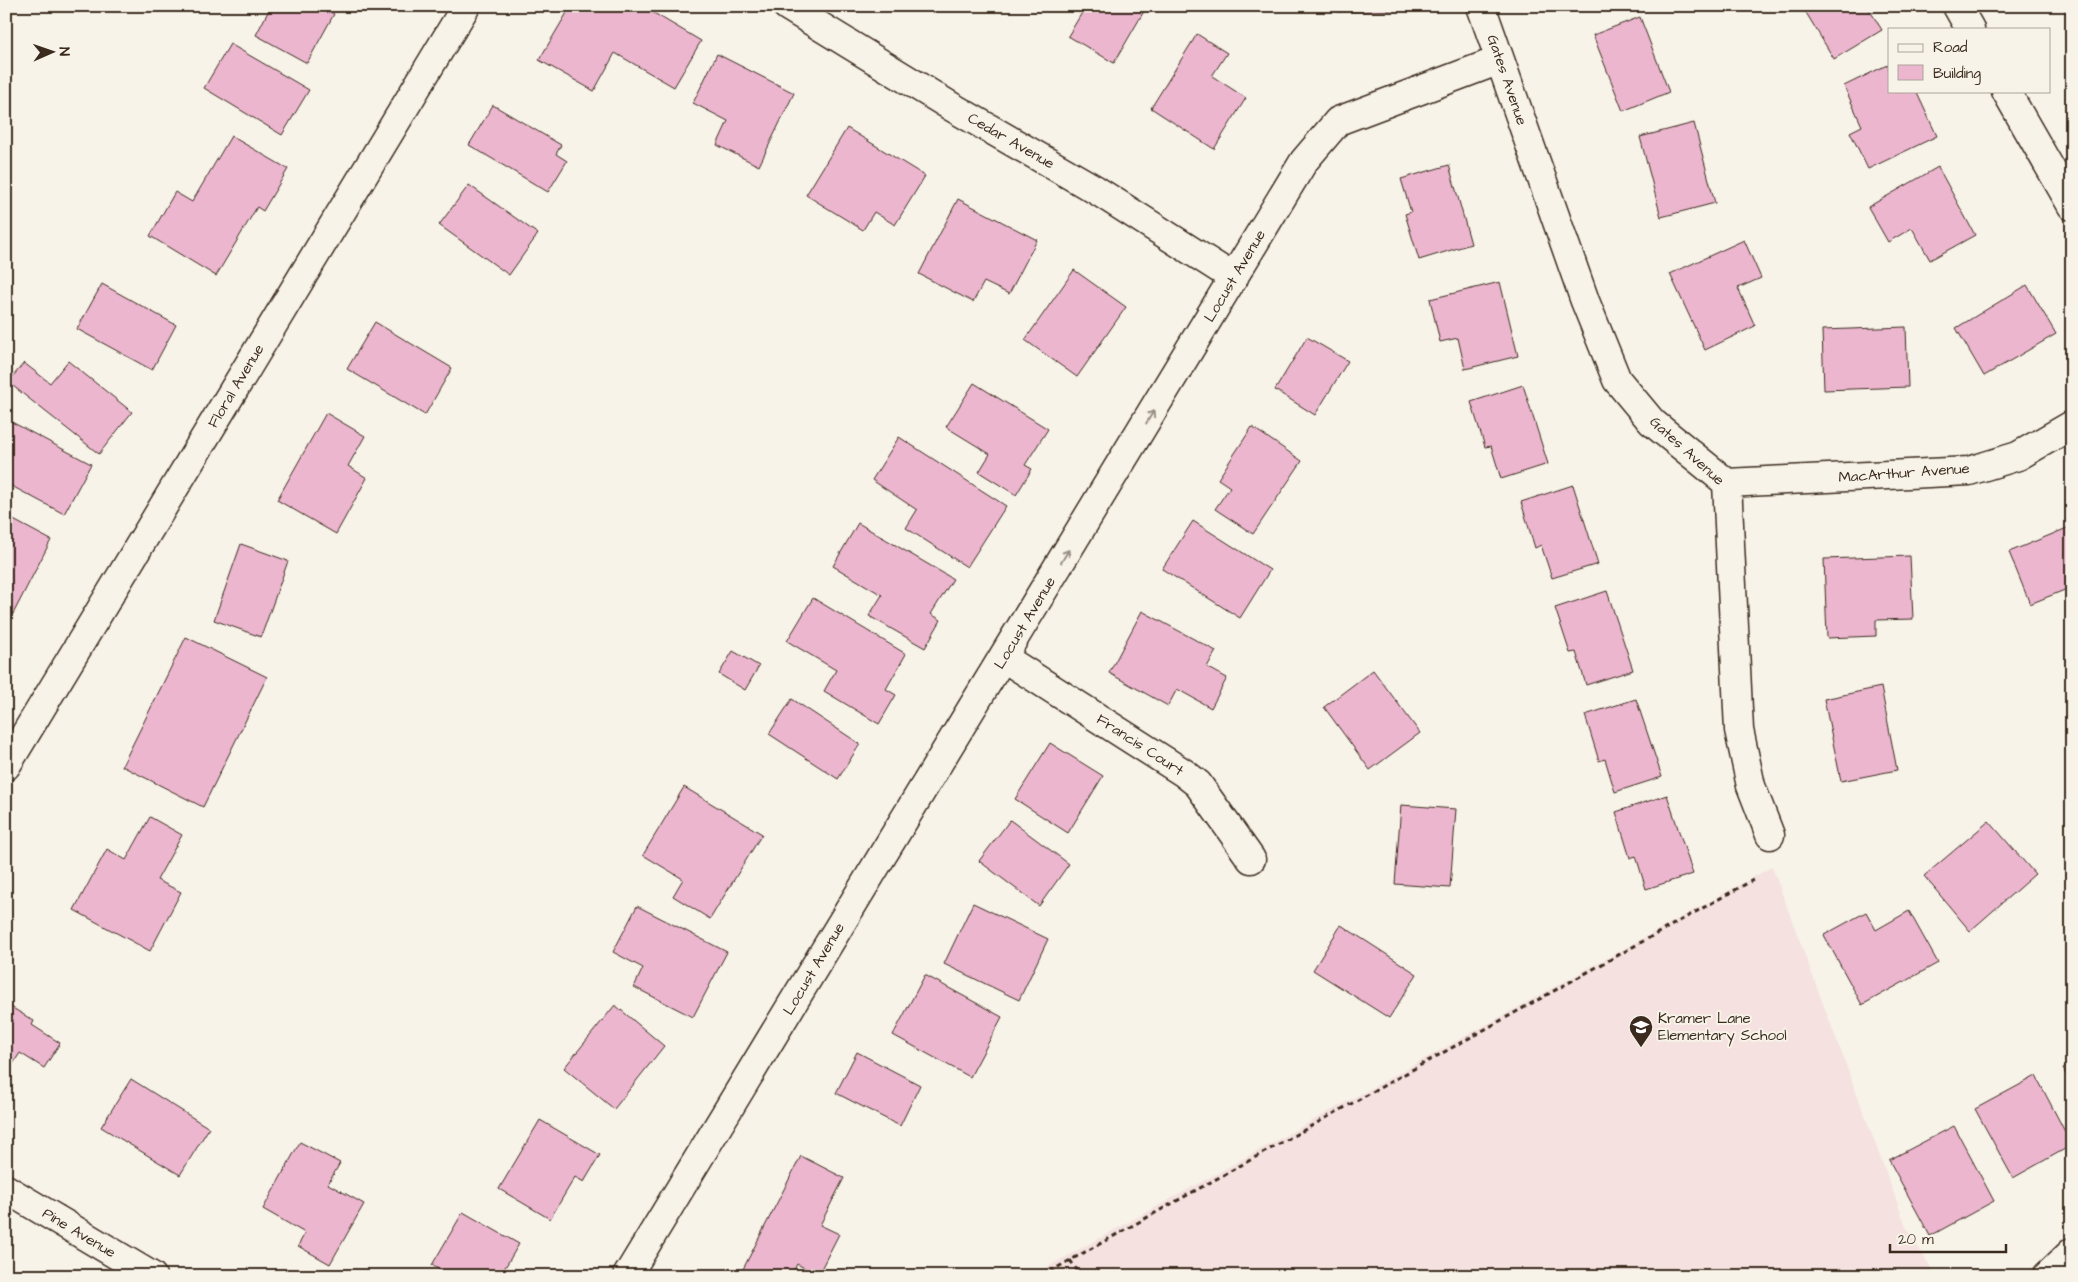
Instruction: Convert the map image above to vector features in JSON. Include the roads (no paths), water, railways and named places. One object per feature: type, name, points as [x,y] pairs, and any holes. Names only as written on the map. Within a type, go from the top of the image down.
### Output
[{"type":"street","name":"Floral Avenue","points":[[6,766],[466,6]]},
{"type":"street","name":"Cedar Avenue","points":[[787,6],[952,107],[1096,190],[1234,278]]},
{"type":"street","name":"Gates Avenue","points":[[1481,6],[1585,301],[1618,380],[1652,422],[1727,483],[1739,730],[1751,786],[1770,835]]},
{"type":"street","points":[[1957,6],[1969,28]]},
{"type":"street","name":"Locust Avenue","points":[[627,1276],[1004,658],[1304,161],[1338,121],[1500,60]]},
{"type":"street","points":[[2007,92],[2072,206]]},
{"type":"street","name":"MacArthur Avenue","points":[[1727,483],[1969,471],[2018,456],[2072,425]]},
{"type":"street","name":"Francis Court","points":[[1004,658],[1184,772],[1198,784],[1251,859]]},
{"type":"street","name":"Pine Avenue","points":[[6,1189],[152,1276]]},
{"type":"street","points":[[2047,1276],[2072,1252]]},
{"type":"place","name":"Kramer Lane Elementary School","points":[[1641,1048]]}]
